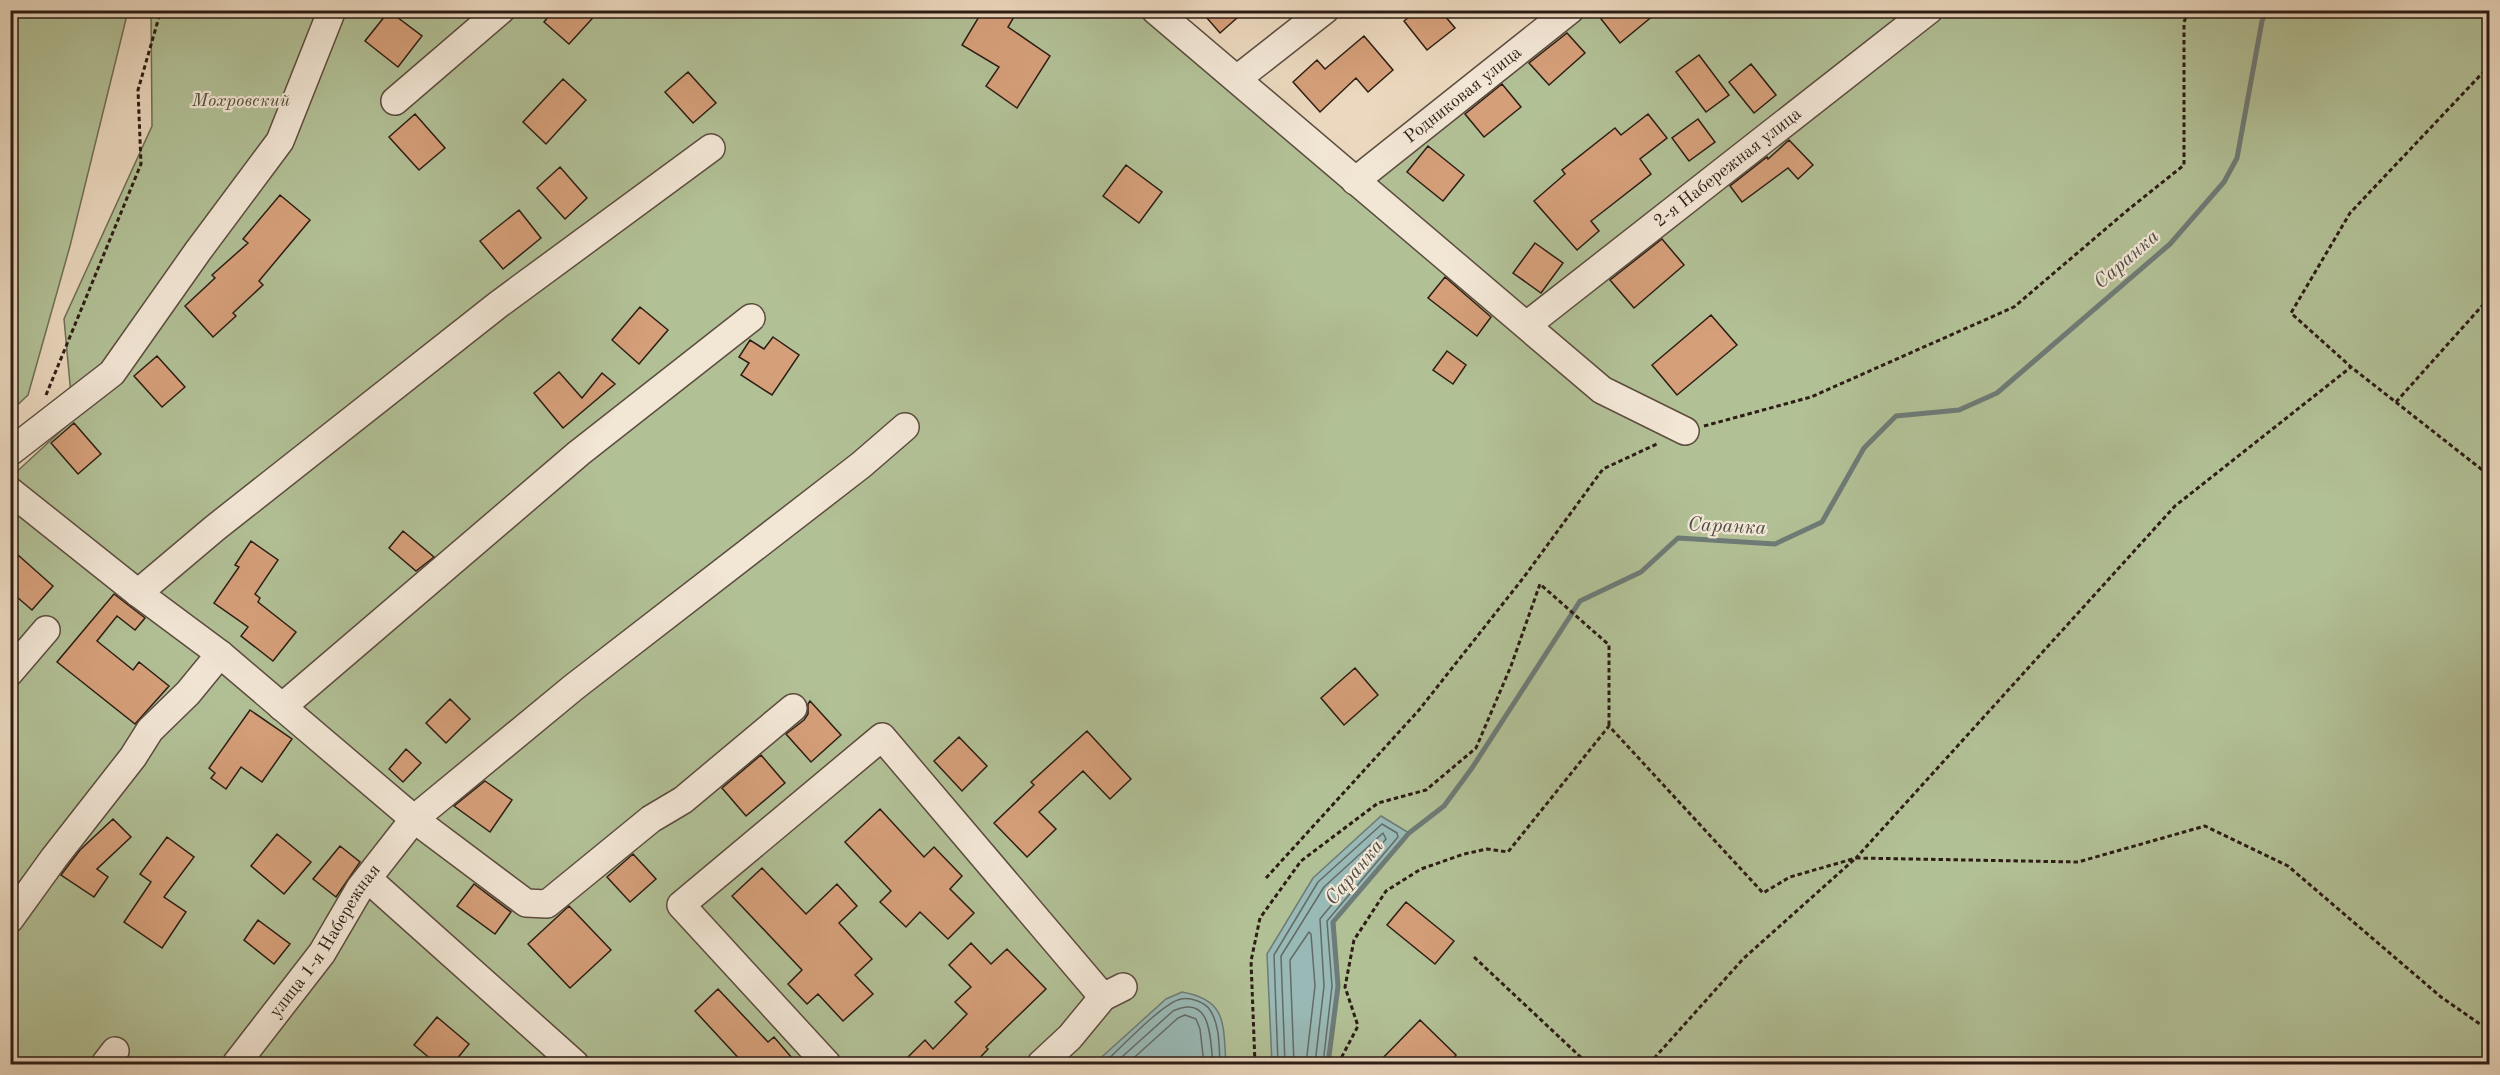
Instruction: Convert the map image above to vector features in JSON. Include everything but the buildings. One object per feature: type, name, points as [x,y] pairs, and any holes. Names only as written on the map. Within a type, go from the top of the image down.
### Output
[{"type":"street","points":[[10,452],[112,373],[198,251],[280,141],[332,10]]},
{"type":"street","points":[[395,101],[501,10]]},
{"type":"street","points":[[1155,10],[1602,390],[1685,432]]},
{"type":"street","points":[[1237,79],[1325,10]]},
{"type":"street","name":"Родниковая улица","points":[[1355,181],[1570,10]]},
{"type":"street","name":"2-я Набережная улица","points":[[1527,325],[1929,10]]},
{"type":"street","points":[[138,593],[214,528],[499,304],[711,148]]},
{"type":"street","points":[[282,707],[579,453],[751,318]]},
{"type":"street","name":"улица 1-я Набережная","points":[[236,1065],[322,953],[360,888],[414,819],[574,687],[861,465],[904,427]]},
{"type":"street","points":[[10,491],[138,593],[220,654],[414,819],[526,903],[547,904],[651,819],[683,800],[793,708]]},
{"type":"street","points":[[10,672],[46,630]]},
{"type":"street","points":[[10,919],[54,858],[133,757],[150,730],[188,693],[220,654]]},
{"type":"street","points":[[827,1065],[681,905],[882,736],[1113,992],[1041,1065]]},
{"type":"street","points":[[368,879],[575,1065]]},
{"type":"path","points":[[42,404],[141,164],[138,90],[161,10]]},
{"type":"path","points":[[1266,878],[1419,710],[1524,577],[1603,469],[1685,432],[1810,396],[2014,308],[2184,165],[2184,21],[2189,10]]},
{"type":"path","points":[[2490,65],[2350,213],[2291,313],[2351,367],[2490,476]]},
{"type":"path","points":[[2396,402],[2490,297]]},
{"type":"path","points":[[1649,1065],[1743,959],[1856,858],[2175,506],[2351,367]]},
{"type":"path","points":[[1255,1065],[1251,961],[1260,918],[1301,861],[1378,803],[1426,790],[1476,748],[1511,666],[1540,584],[1609,645],[1609,726],[1508,852],[1487,849],[1464,854],[1421,869],[1386,891],[1354,940],[1345,987],[1358,1026],[1338,1065]]},
{"type":"path","points":[[1609,726],[1763,893],[1790,877],[1856,858],[2078,862],[2205,826],[2288,866],[2441,997],[2490,1031]]},
{"type":"path","points":[[1474,957],[1588,1065]]},
{"type":"green space","points":[[11,10],[128,11],[70,246],[28,395],[11,411]]},
{"type":"green space","name":"Мохровский","points":[[151,11],[1155,11],[1355,181],[1570,11],[2489,11],[2489,1064],[11,1064],[11,477],[105,390],[71,395],[64,319],[152,126]]},
{"type":"water","points":[[1381,816],[1409,833],[1333,922],[1338,986],[1329,1064],[1272,1064],[1267,954],[1313,878]]},
{"type":"water","points":[[1182,992],[1208,1001],[1220,1016],[1226,1064],[1094,1064],[1166,999]]},
{"type":"waterway","name":"Саранка","points":[[1328,1064],[1338,986],[1333,922],[1409,833],[1444,806],[1472,768],[1580,601],[1641,572],[1678,538],[1775,544],[1822,522],[1864,448],[1896,416],[1959,410],[1997,393],[2170,244],[2224,182],[2237,158],[2262,21],[2267,10]]}]
